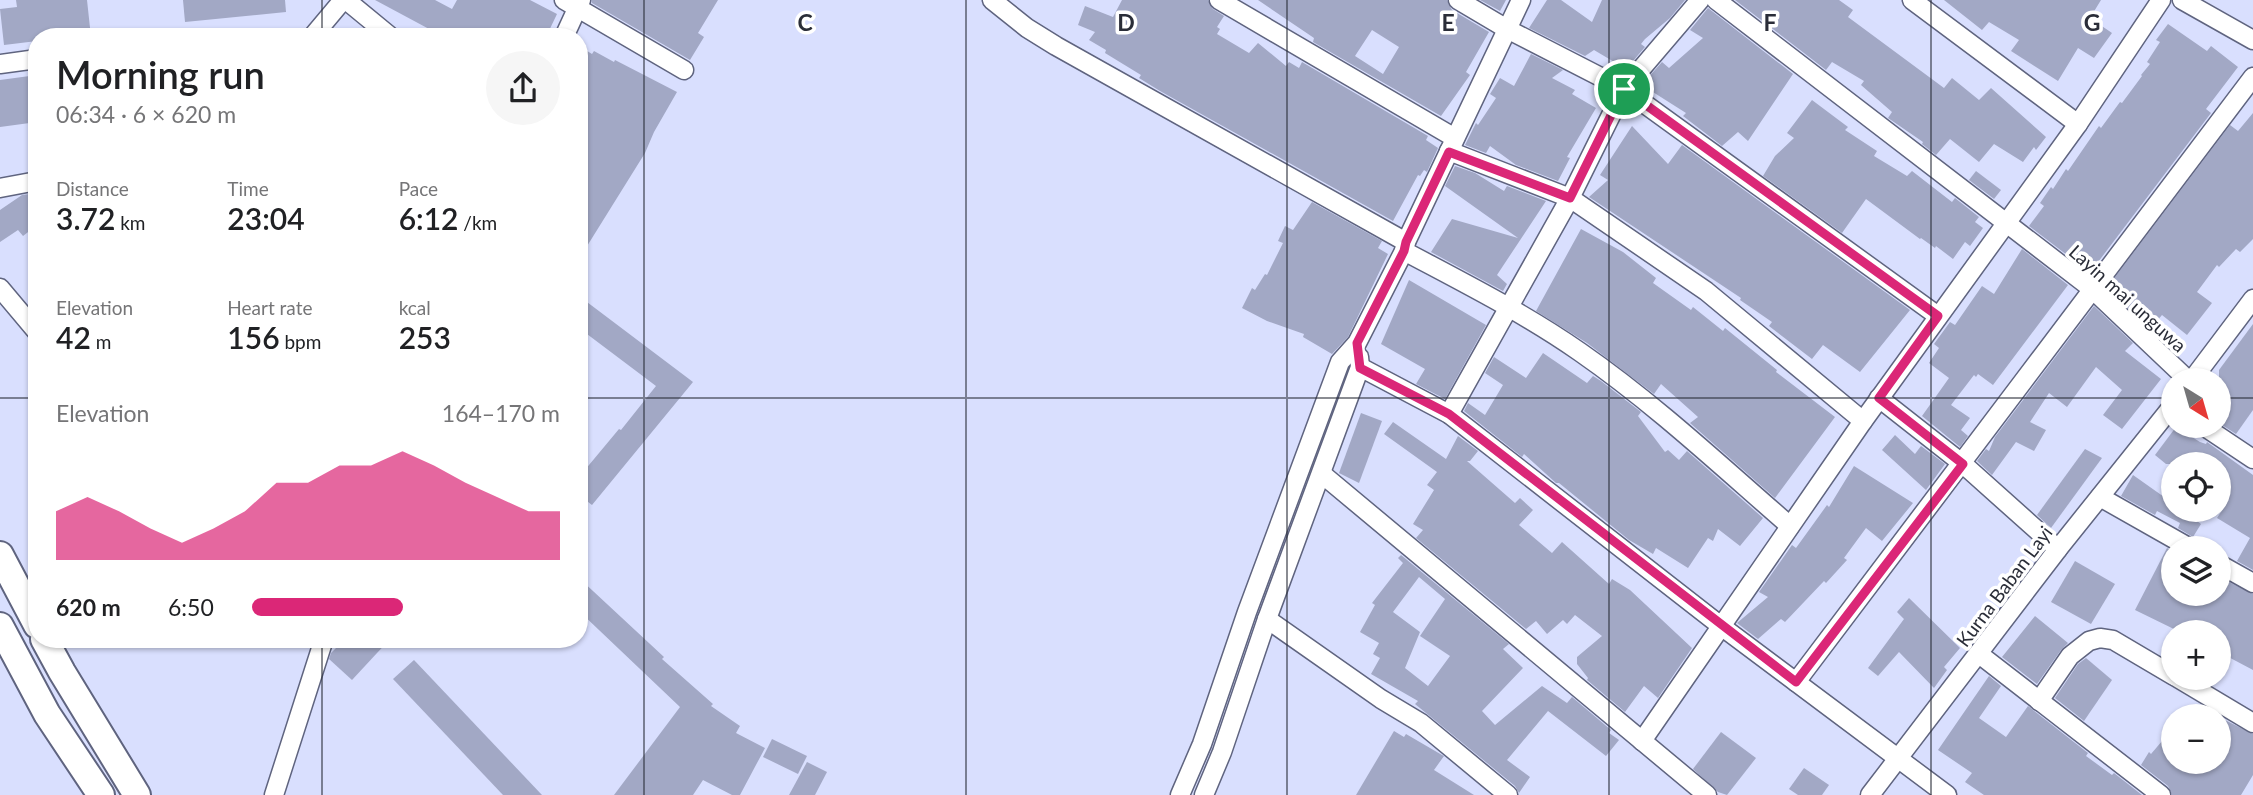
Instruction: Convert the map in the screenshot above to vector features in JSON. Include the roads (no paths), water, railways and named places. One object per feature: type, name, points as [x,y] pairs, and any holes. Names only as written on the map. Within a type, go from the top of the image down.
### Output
[{"type":"main road","points":[[0,555],[28,608]]},
{"type":"main road","points":[[4,642],[47,714],[101,795]]},
{"type":"main road","points":[[49,648],[137,795]]},
{"type":"street","points":[[320,28],[345,0],[380,28]]},
{"type":"street","points":[[992,0],[1027,28],[1056,46],[1510,306],[1581,353],[1657,411],[1790,526]]},
{"type":"street","points":[[1219,0],[1452,145],[1570,198],[1706,291],[1863,421]]},
{"type":"street","points":[[1458,0],[1507,29],[1624,89],[1938,316]]},
{"type":"street","points":[[1180,795],[1202,744],[1247,612],[1340,362],[1357,343],[1405,247],[1521,0]]},
{"type":"street","points":[[1449,414],[1570,198],[1624,89],[1700,0]]},
{"type":"street","name":"Layin mai unguwa","points":[[1716,0],[2091,288],[2177,368]]},
{"type":"street","points":[[1912,0],[2078,124]]},
{"type":"street","points":[[1642,741],[1879,398],[2078,124],[2161,0]]},
{"type":"street","points":[[2182,0],[2253,40]]},
{"type":"street","points":[[567,28],[574,2],[684,70]]},
{"type":"street","points":[[0,64],[28,60]]},
{"type":"street","points":[[1796,682],[2253,77]]},
{"type":"street","points":[[0,188],[28,183]]},
{"type":"street","points":[[0,288],[28,321]]},
{"type":"street","points":[[2199,368],[2253,299]]},
{"type":"street","points":[[1204,795],[1222,752],[1267,619],[1360,368],[1357,343]]},
{"type":"street","points":[[1360,368],[1449,414],[1721,626],[1947,795]]},
{"type":"street","points":[[1879,398],[1963,464],[2058,549]]},
{"type":"street","name":"Kurna Baban Layi","points":[[1870,795],[2058,549],[2161,420]]},
{"type":"street","points":[[2222,438],[2253,459]]},
{"type":"street","points":[[1322,474],[1707,795]]},
{"type":"street","points":[[2100,497],[2169,536]]},
{"type":"street","points":[[2231,571],[2253,583]]},
{"type":"street","points":[[1267,619],[1381,699],[1421,723],[1508,795]]},
{"type":"street","points":[[2039,701],[2070,656],[2089,641],[2100,638],[2113,640],[2161,669]]},
{"type":"street","points":[[274,795],[321,648]]},
{"type":"street","points":[[1979,654],[2161,795]]},
{"type":"street","points":[[2197,690],[2253,723]]}]
